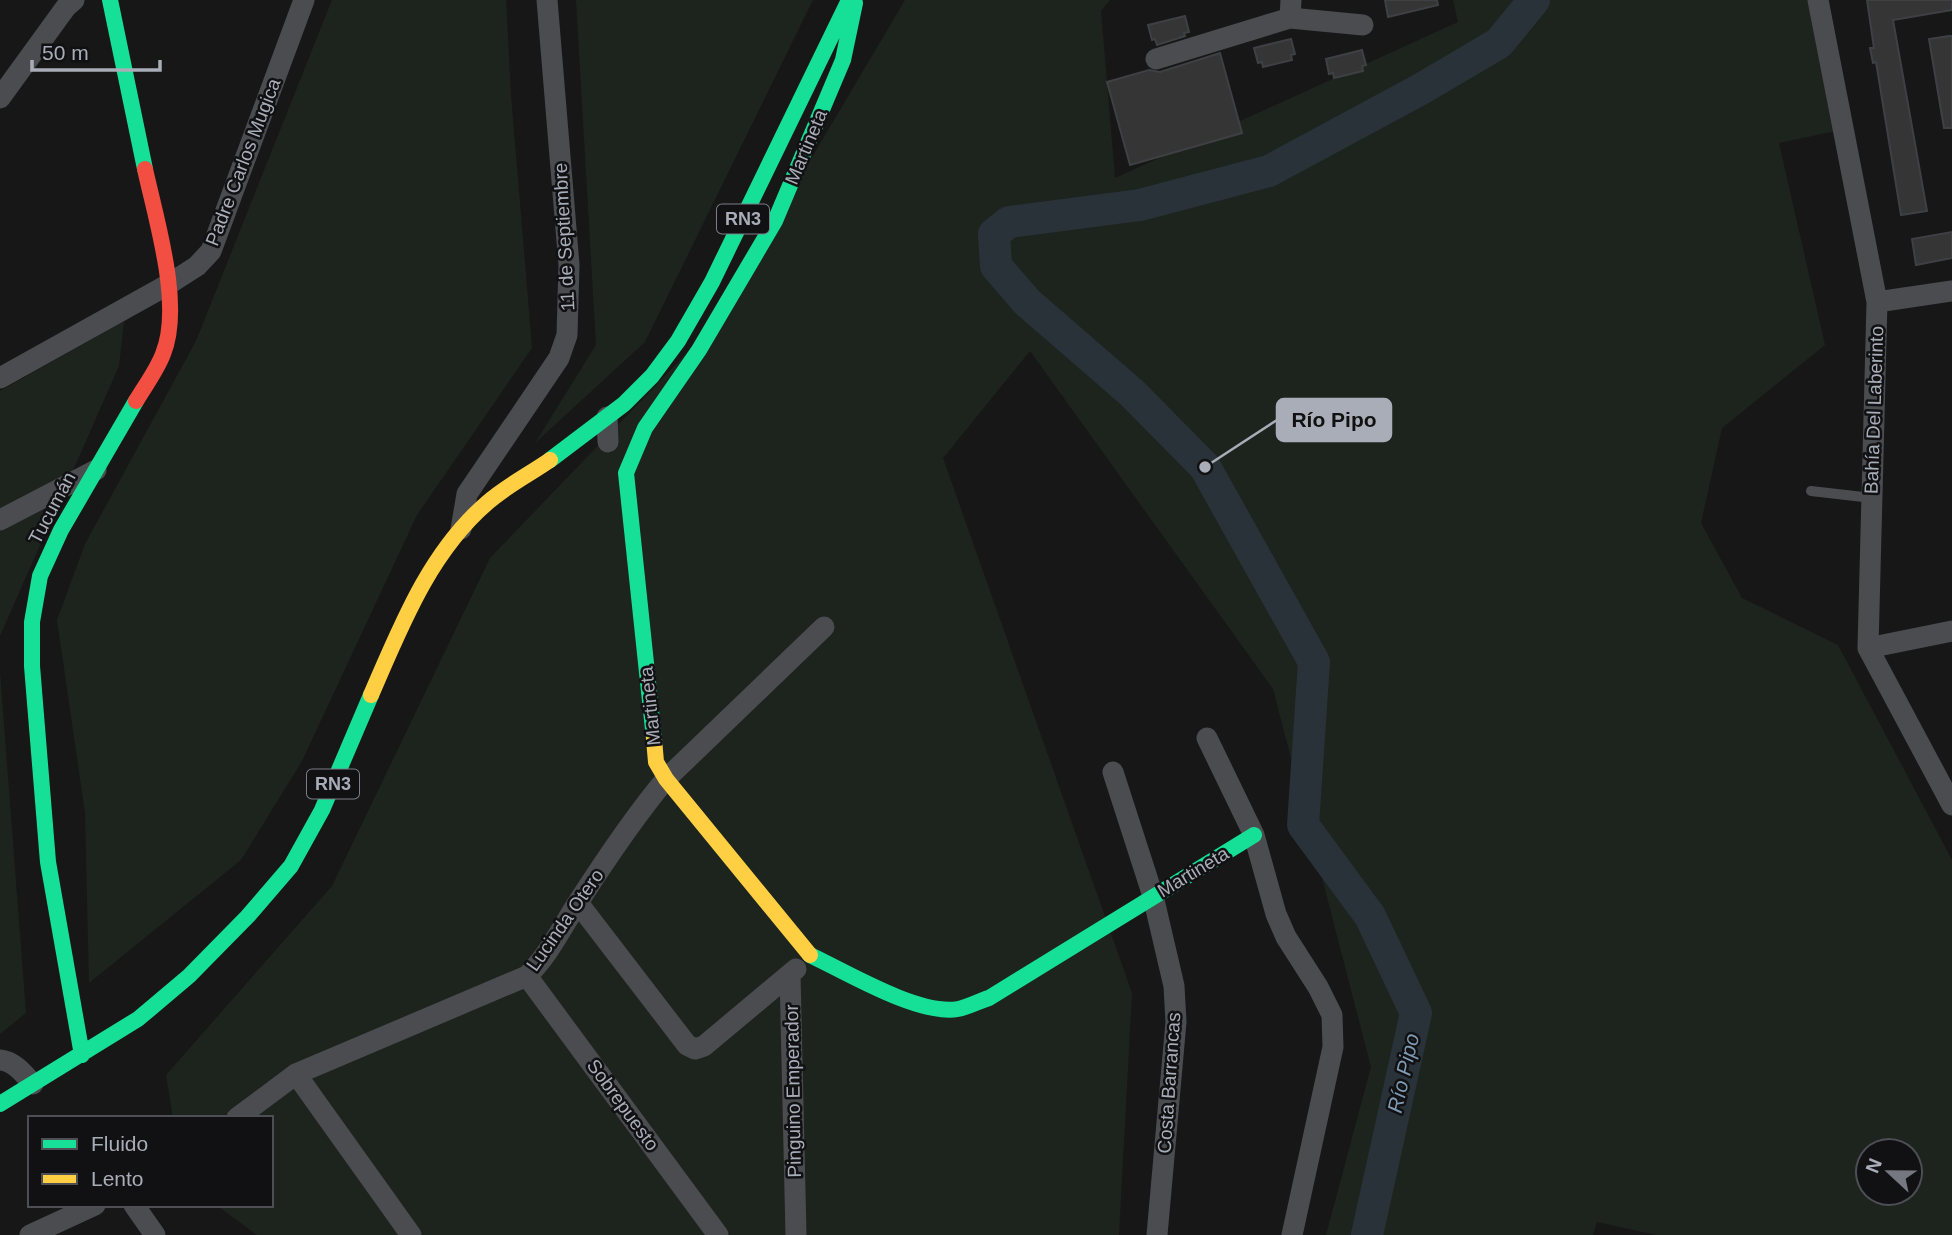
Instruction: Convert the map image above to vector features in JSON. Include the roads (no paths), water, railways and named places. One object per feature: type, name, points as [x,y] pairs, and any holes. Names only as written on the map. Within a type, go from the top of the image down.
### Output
[{"type":"street","points":[[0,97],[66,7],[74,0]]},
{"type":"street","name":"Tucumán","points":[[82,1055],[48,862],[32,666],[32,622],[40,576],[61,530],[163,355],[170,331],[169,284],[110,0]]},
{"type":"street","name":"Padre Carlos Mugica","points":[[0,378],[169,284],[197,266],[211,251],[304,0]]},
{"type":"street","name":"11 de Septiembre","points":[[461,529],[467,494],[559,358],[567,335],[569,265],[547,0]]},
{"type":"street","name":"RN3","points":[[0,1104],[138,1019],[190,976],[248,916],[291,866],[322,810],[390,651],[430,569],[461,529],[488,502],[571,446],[624,404],[652,376],[678,341],[740,225],[849,0]]},
{"type":"street","name":"Martineta","points":[[855,0],[843,60],[775,221],[699,350],[645,428],[626,472],[656,761],[666,779],[810,955],[907,1001],[936,1009],[957,1009],[989,998],[1254,835]]},
{"type":"street","name":"Bahía Del Laberinto","points":[[1818,0],[1877,302],[1867,648]]},
{"type":"street","points":[[1156,59],[1291,9],[1363,25]]},
{"type":"street","points":[[1877,302],[1952,291]]},
{"type":"street","points":[[607,417],[608,442]]},
{"type":"street","points":[[0,520],[96,470]]},
{"type":"street","name":"Lucinda Otero","points":[[240,1116],[296,1074],[527,976],[541,963],[648,800],[666,779],[824,626]]},
{"type":"street","points":[[1952,631],[1867,648],[1952,805]]},
{"type":"street","points":[[1207,738],[1254,835],[1276,914],[1286,937],[1318,987],[1332,1016],[1333,1047],[1292,1235]]},
{"type":"street","name":"Costa Barrancas","points":[[1113,772],[1153,896],[1174,986],[1175,1022],[1157,1235]]},
{"type":"street","points":[[578,903],[687,1045],[695,1049],[704,1046],[810,955]]},
{"type":"street","name":"Pinguino Emperador","points":[[790,974],[796,1235]]},
{"type":"street","name":"Sobrepuesto","points":[[527,976],[718,1235]]},
{"type":"street","points":[[0,1060],[6,1060],[33,1084]]},
{"type":"street","points":[[296,1074],[411,1235]]},
{"type":"street","points":[[30,1235],[91,1207]]},
{"type":"street","points":[[135,1207],[155,1235]]},
{"type":"lane","points":[[1811,491],[1872,498]]},
{"type":"waterway","name":"Río Pipo","points":[[1367,1235],[1416,1013],[1370,916],[1303,825],[1314,662],[1205,467],[1132,393],[1027,302],[996,266],[994,234],[1009,222],[1140,205],[1269,171],[1421,89],[1499,43],[1534,0]]},
{"type":"place","name":"Río Pipo","points":[[1205,467]]}]
